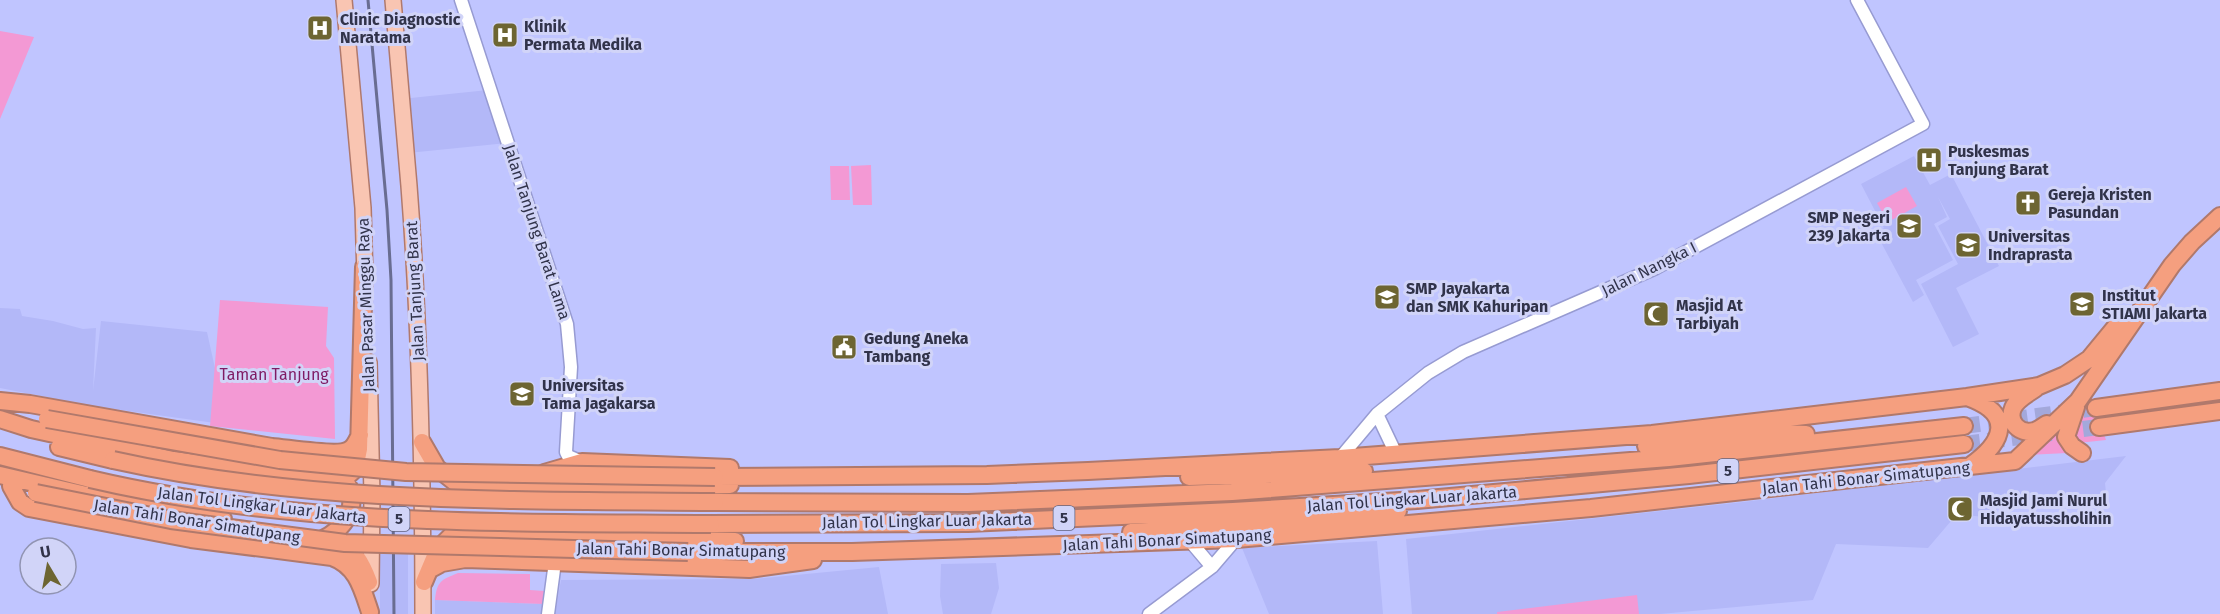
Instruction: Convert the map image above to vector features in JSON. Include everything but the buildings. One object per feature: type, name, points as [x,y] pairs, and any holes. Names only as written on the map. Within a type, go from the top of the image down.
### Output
[{"type":"highway","name":"Jalan Tahi Bonar Simatupang","points":[[4,481],[36,493],[171,520],[345,543],[688,552],[852,552],[1236,539],[1580,509],[1970,467],[2015,461],[2077,402],[2094,364],[2178,244],[2189,231],[2220,204]]},
{"type":"highway","name":"Jalan Tahi Bonar Simatupang","points":[[0,410],[280,460],[406,472],[715,477],[987,474],[1340,458],[1581,441],[1744,424],[2039,386],[2094,364],[2172,265],[2192,242],[2220,216]]},
{"type":"highway","points":[[0,419],[31,429],[173,460],[286,475],[344,478],[353,472],[356,466],[360,435],[364,267]]},
{"type":"highway","points":[[2039,386],[2013,407],[2012,420],[2021,430],[2038,430],[2077,402]]},
{"type":"highway","points":[[2096,408],[2220,391]]},
{"type":"highway","points":[[1967,397],[1990,410],[1996,417],[1999,430],[1998,439],[1993,447],[1970,467]]},
{"type":"highway","points":[[0,401],[62,409],[272,447],[342,453],[353,448],[360,435]]},
{"type":"highway","points":[[2077,402],[2066,437],[2072,446],[2082,453]]},
{"type":"highway","points":[[2099,427],[2220,411]]},
{"type":"highway","name":"Jalan Tol Lingkar Luar Jakarta","points":[[0,431],[113,460],[223,480],[365,494],[501,500],[968,502],[1232,492],[1489,473],[1669,458],[1964,426]]},
{"type":"highway","points":[[1581,441],[1602,449],[1777,433],[1861,436]]},
{"type":"highway","points":[[422,442],[437,468],[461,487]]},
{"type":"highway","name":"Jalan Tol Lingkar Luar Jakarta","points":[[0,456],[90,479],[191,499],[321,515],[498,522],[968,523],[1233,511],[1491,494],[1689,475],[1964,444]]},
{"type":"highway","points":[[272,447],[319,477]]},
{"type":"highway","points":[[484,487],[582,462],[679,465],[811,476]]},
{"type":"highway","points":[[987,474],[1052,479],[1126,479],[1405,470],[1489,473]]},
{"type":"highway","points":[[454,533],[447,523],[446,505],[452,494],[461,487],[539,489],[732,485],[811,476]]},
{"type":"highway","points":[[287,550],[307,546],[330,536],[346,520],[351,509],[351,491],[344,478]]},
{"type":"highway","points":[[4,481],[330,536],[343,543],[359,560],[371,588]]},
{"type":"highway","points":[[4,481],[20,502],[29,508],[191,539],[332,557],[346,563],[360,582],[370,613]]},
{"type":"highway","points":[[530,537],[519,528],[515,514],[525,495],[539,489]]},
{"type":"highway","points":[[993,547],[1088,536],[1256,525],[1387,513],[1435,507],[1491,494]]},
{"type":"highway","points":[[426,576],[438,549],[454,533],[778,543],[852,552]]},
{"type":"highway","points":[[426,576],[442,562],[465,559],[749,569],[852,552]]},
{"type":"main road","name":"Jalan Pasar Minggu Raya","points":[[346,0],[363,207],[371,465],[370,613]]},
{"type":"main road","points":[[386,0],[402,154],[409,185]]},
{"type":"main road","name":"Jalan Tanjung Barat","points":[[393,0],[409,185],[422,442],[426,576],[423,614]]},
{"type":"street","name":"Jalan Tanjung Barat Lama","points":[[461,0],[567,324],[571,367],[566,452],[568,456],[582,462]]},
{"type":"street","name":"Jalan Nangka I","points":[[1340,458],[1377,414],[1428,374],[1463,352],[1656,268],[1923,124],[1857,0]]},
{"type":"street","points":[[1377,414],[1396,454]]},
{"type":"street","points":[[1149,614],[1212,567],[1236,539]]},
{"type":"street","points":[[1190,541],[1212,567]]},
{"type":"street","points":[[548,614],[555,562]]},
{"type":"shaded area","points":[[488,90],[507,143],[408,153],[401,99]]},
{"type":"shaded area","points":[[1914,156],[1930,185],[1951,174],[1999,266],[1956,288],[1979,334],[1953,347],[1921,284],[1958,264],[1938,226],[1950,219],[1938,197],[1947,217],[1934,224],[1953,260],[1916,280],[1924,295],[1913,302],[1876,233],[1884,228],[1861,184]]},
{"type":"shaded area","points":[[0,308],[20,309],[22,316],[83,329],[96,328],[93,391],[101,321],[207,332],[218,382],[215,423],[92,406],[0,388]]},
{"type":"shaded area","points":[[2126,456],[2105,483],[2107,503],[2055,507],[2004,493],[1993,518],[1957,514],[1928,548],[1836,544],[1813,600],[1660,614],[1412,614],[1406,539],[1743,502]]},
{"type":"shaded area","points":[[1377,541],[1383,614],[1269,614],[1242,548]]},
{"type":"shaded area","points":[[380,552],[408,553],[408,614],[380,614]]},
{"type":"shaded area","points":[[996,563],[999,588],[991,614],[943,614],[940,596],[941,564]]},
{"type":"shaded area","points":[[879,567],[888,614],[555,614],[561,580],[753,579]]},
{"type":"shaded area","points":[[435,600],[544,604],[542,614],[435,614]]},
{"type":"green space","points":[[0,31],[34,37],[0,119]]},
{"type":"green space","points":[[871,165],[872,205],[853,205],[851,166]]},
{"type":"green space","points":[[830,166],[849,166],[850,200],[831,200]]},
{"type":"green space","points":[[1906,187],[1917,206],[1888,222],[1877,203]]},
{"type":"green space","name":"Taman Tanjung","points":[[220,300],[328,307],[326,346],[334,358],[335,439],[210,426]]},
{"type":"green space","points":[[2090,397],[2096,423],[2106,440],[2078,443],[2074,437],[2073,425]]},
{"type":"green space","points":[[2061,426],[2067,453],[2025,455]]},
{"type":"green space","points":[[458,573],[530,574],[530,590],[545,591],[544,604],[435,600],[441,582]]},
{"type":"green space","points":[[1637,595],[1639,614],[1497,614],[1497,612]]},
{"type":"tunnel","points":[[1964,426],[2096,408]]},
{"type":"tunnel","points":[[1964,444],[2099,427]]},
{"type":"railway","points":[[368,0],[391,280],[394,614]]},
{"type":"place","name":"Clinic Diagnostic Naratama","points":[[320,28]]},
{"type":"place","name":"Klinik Permata Medika","points":[[505,35]]},
{"type":"place","name":"Puskesmas Tanjung Barat","points":[[1929,160]]},
{"type":"place","name":"Gereja Kristen Pasundan","points":[[2028,203]]},
{"type":"place","name":"SMP Negeri 239 Jakarta","points":[[1909,226]]},
{"type":"place","name":"Universitas Indraprasta","points":[[1968,245]]},
{"type":"place","name":"SMP Jayakarta dan SMK Kahuripan","points":[[1387,297]]},
{"type":"place","name":"Institut STIAMI Jakarta","points":[[2082,304]]},
{"type":"place","name":"Masjid At Tarbiyah","points":[[1656,314]]},
{"type":"place","name":"Gedung Aneka Tambang","points":[[844,347]]},
{"type":"place","name":"Universitas Tama Jagakarsa","points":[[522,394]]},
{"type":"place","name":"Masjid Jami Nurul Hidayatussholihin","points":[[1960,509]]}]
